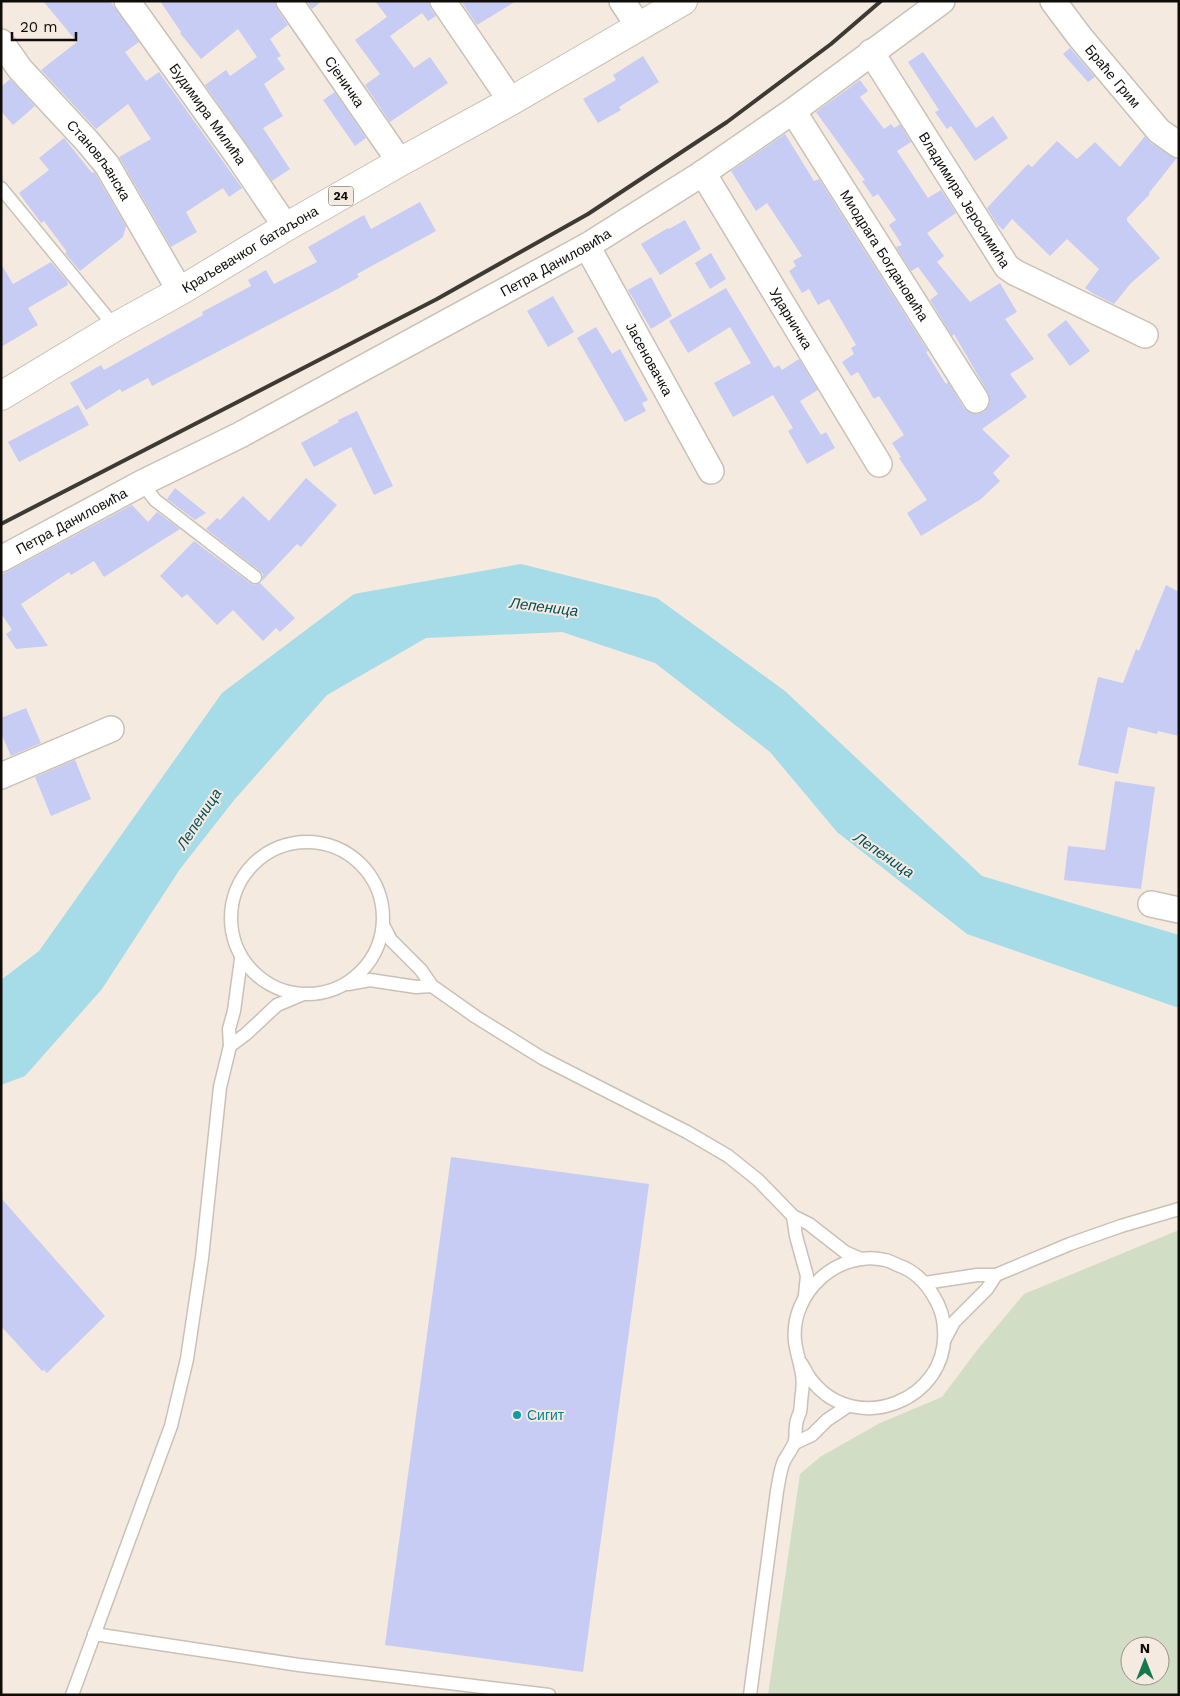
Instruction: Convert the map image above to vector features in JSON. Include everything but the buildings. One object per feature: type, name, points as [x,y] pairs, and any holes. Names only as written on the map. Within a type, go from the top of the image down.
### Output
[{"type":"main road","name":"Краљевачког батаљона","points":[[1,396],[286,227],[683,1]]},
{"type":"street","name":"Будимира Милића","points":[[127,1],[238,156],[286,227]]},
{"type":"street","name":"Сјеничка","points":[[289,1],[400,162]]},
{"type":"street","points":[[443,1],[510,101]]},
{"type":"street","points":[[622,1],[639,27]]},
{"type":"street","name":"Петра Даниловића","points":[[1,559],[142,483],[240,435],[587,246],[703,173],[942,1]]},
{"type":"street","name":"Браће Грим","points":[[1053,1],[1080,37],[1159,131],[1179,145]]},
{"type":"street","name":"Становљанска","points":[[1,42],[20,70],[87,140],[107,165],[180,291]]},
{"type":"street","name":"Владимира Јеросимића","points":[[871,52],[1007,267],[1145,335]]},
{"type":"street","name":"Миодрага Богдановића","points":[[793,110],[976,400]]},
{"type":"street","name":"Ударничка","points":[[703,173],[879,464]]},
{"type":"street","name":"Јасеновачка","points":[[587,246],[711,471]]},
{"type":"street","points":[[1,776],[110,729]]},
{"type":"street","points":[[1151,904],[1179,910]]},
{"type":"lane","points":[[1,188],[115,327]]},
{"type":"lane","name":"Петра Даниловића","points":[[142,483],[155,500],[255,577]]},
{"type":"lane","points":[[301,995],[277,989],[257,977],[241,958],[232,936],[230,912],[235,889],[248,868],[267,853],[289,844],[313,842],[336,848],[357,860],[372,879],[382,901],[383,925],[378,948],[365,968],[346,984]]},
{"type":"lane","points":[[383,925],[391,940],[421,970],[432,986],[476,1017],[542,1058],[687,1132],[728,1156],[758,1180],[793,1216],[809,1224],[845,1252],[862,1259]]},
{"type":"lane","points":[[72,1695],[171,1426],[187,1359],[202,1258],[220,1087],[230,1046],[229,1029],[234,1011],[241,958]]},
{"type":"lane","points":[[230,1046],[277,1005],[301,995],[324,993],[346,984],[370,980],[416,987],[432,986]]},
{"type":"lane","points":[[925,1282],[977,1275],[996,1275],[1113,1229],[1179,1209]]},
{"type":"lane","points":[[793,1216],[796,1236],[807,1276],[805,1296]]},
{"type":"lane","points":[[750,1695],[777,1491],[784,1463],[795,1443],[796,1424],[800,1412],[803,1384],[801,1363],[795,1341],[796,1318],[805,1296],[819,1278],[839,1265],[862,1259],[885,1260],[907,1268],[925,1282],[938,1302],[944,1320],[945,1339],[941,1358],[933,1375],[920,1389],[904,1400],[886,1407],[867,1409],[848,1406],[831,1398],[813,1383],[801,1363]]},
{"type":"lane","points":[[945,1339],[954,1322],[987,1289],[996,1275]]},
{"type":"lane","points":[[795,1443],[812,1435],[827,1420],[848,1406]]},
{"type":"lane","points":[[94,1634],[299,1665],[549,1695]]},
{"type":"green space","points":[[1179,1230],[1179,1695],[768,1695],[800,1474],[820,1457],[880,1423],[942,1397],[978,1349],[1024,1294]]},
{"type":"water","name":"Лепеница","points":[[521,564],[657,598],[785,691],[982,876],[1179,935],[1179,1008],[967,934],[837,832],[770,752],[655,663],[562,632],[426,638],[327,695],[235,799],[180,869],[102,989],[25,1076],[1,1085],[1,980],[39,951],[222,693],[354,594]]},
{"type":"railway","points":[[1,524],[437,299],[588,214],[727,122],[831,44],[881,1]]},
{"type":"place","name":"Сигит","points":[[517,1415]]}]
